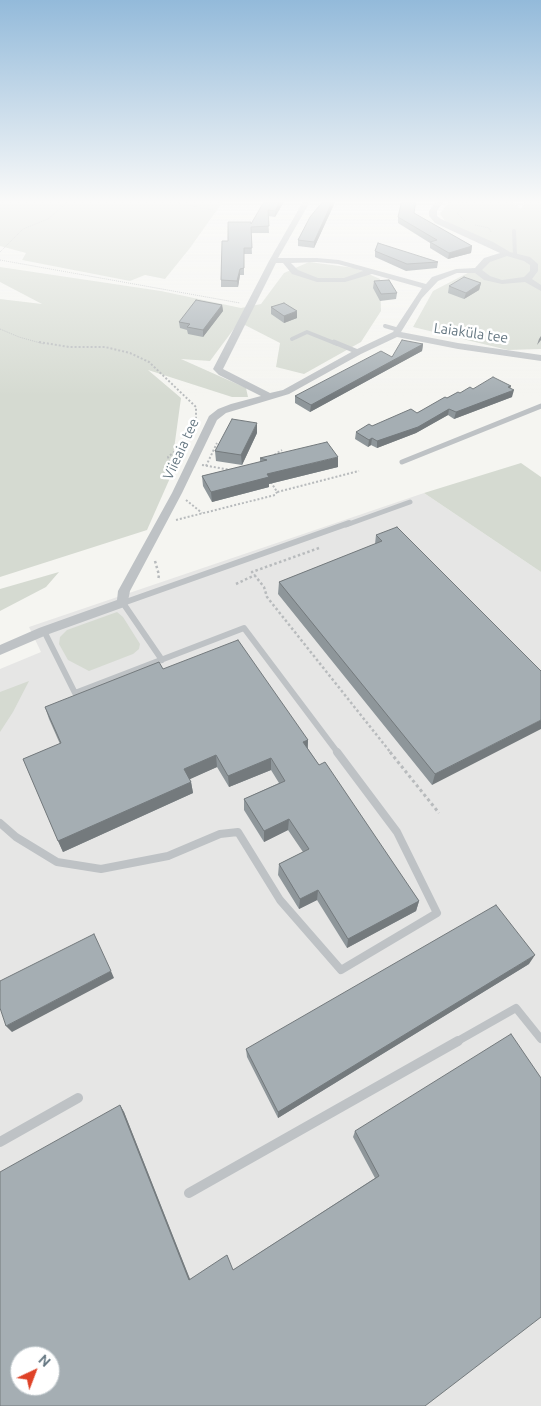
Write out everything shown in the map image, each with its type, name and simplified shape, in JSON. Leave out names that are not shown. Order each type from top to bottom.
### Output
[{"type":"street","points":[[269,398],[263,392],[222,373],[218,369],[270,266]]},
{"type":"street","points":[[289,266],[295,272],[317,280],[345,280],[373,272]]},
{"type":"street","points":[[355,266],[427,287]]},
{"type":"street","points":[[398,332],[415,302],[435,280],[448,273],[478,270],[482,266]]},
{"type":"street","points":[[478,270],[493,281],[517,281],[527,279],[534,272],[534,266]]},
{"type":"street","points":[[527,279],[541,289]]},
{"type":"street","name":"Viieaia tee","points":[[124,603],[124,591],[196,464],[213,418],[222,411],[234,406],[286,392],[398,332]]},
{"type":"street","name":"Laiaküla tee","points":[[398,332],[458,346],[541,358]]},
{"type":"street","points":[[0,650],[44,631],[124,603]]},
{"type":"lane","points":[[385,326],[398,332]]},
{"type":"lane","points":[[292,339],[306,332],[358,352]]},
{"type":"lane","points":[[402,462],[541,406]]},
{"type":"lane","points":[[162,660],[124,603],[410,502]]},
{"type":"lane","points":[[0,823],[16,837],[57,862],[101,869],[168,856],[220,834],[238,832],[280,900],[341,970],[437,913],[397,832],[244,628],[76,693],[44,631]]},
{"type":"lane","points":[[190,1193],[516,1008],[541,1039]]},
{"type":"lane","points":[[0,1142],[78,1098]]},
{"type":"path","points":[[31,266],[251,305]]},
{"type":"path","points":[[0,329],[19,337],[49,345],[105,347],[130,353],[149,362],[196,407],[196,420],[189,440],[168,458],[170,462],[236,470]]},
{"type":"path","points":[[206,466],[217,443]]},
{"type":"path","points":[[268,459],[282,450]]},
{"type":"path","points":[[173,520],[275,495],[277,492],[359,471]]},
{"type":"path","points":[[268,478],[277,492]]},
{"type":"path","points":[[184,498],[202,513]]},
{"type":"path","points":[[319,548],[252,572],[264,587],[268,597],[439,813]]},
{"type":"path","points":[[236,584],[255,575]]},
{"type":"shaded area","points":[[51,266],[176,266],[165,279],[145,275],[130,281]]},
{"type":"shaded area","points":[[301,266],[337,266],[355,268],[380,279],[381,311],[361,342],[304,374],[276,367],[280,343],[239,322],[210,361],[181,359],[246,388],[248,397],[232,397],[148,370],[181,398],[170,478],[147,530],[0,577],[0,299],[42,304],[0,282],[0,267],[161,291],[241,308],[261,304],[284,273]]},
{"type":"shaded area","points":[[482,266],[541,266],[541,349],[508,350],[413,327],[433,291]]},
{"type":"shaded area","points":[[521,463],[541,477],[541,572],[424,493]]},
{"type":"shaded area","points":[[424,493],[541,572],[541,1406],[0,1406],[0,726],[7,709],[0,692],[0,669],[41,652],[29,627]]},
{"type":"shaded area","points":[[59,572],[46,587],[0,611],[0,589]]},
{"type":"shaded area","points":[[117,612],[123,617],[140,644],[139,649],[133,654],[89,671],[68,660],[59,644],[60,637],[67,630]]},
{"type":"shaded area","points":[[29,681],[13,712],[0,732],[0,692]]},
{"type":"building","points":[[221,266],[244,266],[244,268],[240,269],[237,281],[221,280]]},
{"type":"building","points":[[464,277],[481,283],[466,293],[449,286]]},
{"type":"building","points":[[389,280],[397,293],[381,294],[374,281]]},
{"type":"building","points":[[196,300],[222,305],[203,330],[187,327],[190,324],[179,322]]},
{"type":"building","points":[[284,303],[297,311],[284,316],[271,307]]},
{"type":"building","points":[[402,340],[423,344],[311,405],[295,396],[381,351],[392,357]]},
{"type":"building","points":[[493,377],[511,386],[508,387],[514,390],[456,412],[449,409],[418,427],[377,441],[372,438],[369,440],[356,432],[369,424],[372,426],[411,409],[417,413],[445,397],[460,393],[470,387],[473,389]]},
{"type":"building","points":[[232,419],[257,423],[241,455],[215,451]]},
{"type":"building","points":[[327,442],[338,457],[267,474],[269,477],[211,492],[202,476],[267,460],[260,458]]},
{"type":"building","points":[[397,527],[541,671],[541,720],[435,774],[279,582],[382,541],[376,535]]},
{"type":"building","points":[[238,640],[308,740],[303,742],[319,765],[325,762],[419,901],[348,939],[318,890],[300,899],[279,864],[309,849],[289,819],[264,831],[244,799],[285,781],[271,758],[228,776],[216,755],[184,769],[191,782],[58,841],[23,759],[61,743],[45,707],[159,662],[163,669]]},
{"type":"building","points":[[496,905],[535,955],[278,1112],[246,1049]]},
{"type":"building","points":[[94,934],[111,971],[6,1026],[0,1008],[0,981]]},
{"type":"building","points":[[511,1034],[541,1078],[541,1317],[425,1406],[0,1406],[0,1172],[120,1105],[189,1280],[227,1255],[233,1270],[379,1176],[355,1131]]}]
